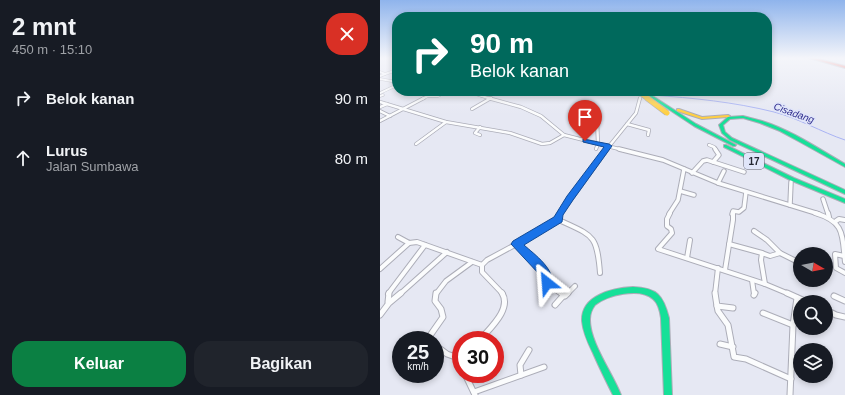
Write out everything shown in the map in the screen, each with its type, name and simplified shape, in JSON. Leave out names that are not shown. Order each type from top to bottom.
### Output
[{"type":"main road","name":"17","points":[[646,96],[722,140],[845,196]]},
{"type":"main road","name":"17","points":[[649,96],[717,142],[756,162],[845,201]]},
{"type":"main road","points":[[653,96],[671,111],[702,118],[737,115],[763,121],[783,129],[845,163]]},
{"type":"main road","points":[[845,166],[780,130],[762,122],[737,117],[727,119],[721,124],[720,128],[722,132],[731,139],[845,192]]},
{"type":"main road","points":[[617,395],[586,330],[586,314],[590,306],[601,296],[644,289],[652,292],[658,298],[663,307],[665,318],[668,395]]},
{"type":"street","points":[[380,78],[392,82]]},
{"type":"street","points":[[381,95],[392,87]]},
{"type":"street","points":[[380,121],[428,96],[439,96]]},
{"type":"street","points":[[484,96],[527,110],[544,118],[564,135],[663,160],[718,183],[829,217],[836,221],[839,227],[843,239],[845,262]]},
{"type":"street","points":[[487,331],[504,310],[506,302],[502,294],[482,272],[482,265],[487,260],[558,219],[570,198],[638,109],[641,96]]},
{"type":"street","points":[[472,109],[491,98]]},
{"type":"street","points":[[380,102],[446,122],[507,132],[543,144],[551,143],[564,135]]},
{"type":"street","points":[[380,107],[387,104]]},
{"type":"street","points":[[380,111],[390,116]]},
{"type":"street","points":[[596,149],[598,144],[597,120]]},
{"type":"street","points":[[416,144],[425,139],[430,133],[446,122]]},
{"type":"street","points":[[627,124],[649,130],[648,135]]},
{"type":"street","points":[[480,127],[475,133],[480,135]]},
{"type":"street","points":[[709,145],[714,147],[719,155],[713,162]]},
{"type":"street","points":[[692,173],[702,161],[708,160],[744,172]]},
{"type":"street","points":[[684,169],[678,200],[670,211],[666,221],[666,226],[671,230],[671,234],[658,249],[725,270],[765,284],[793,296]]},
{"type":"street","points":[[718,183],[724,171]]},
{"type":"street","points":[[790,205],[792,182]]},
{"type":"street","points":[[680,191],[694,195]]},
{"type":"street","points":[[725,270],[733,220],[733,211],[739,212],[744,208],[746,192]]},
{"type":"street","points":[[823,199],[829,217]]},
{"type":"street","points":[[558,219],[591,236],[599,260],[600,273]]},
{"type":"street","points":[[836,221],[839,219],[845,220]]},
{"type":"street","points":[[839,227],[845,229]]},
{"type":"street","points":[[754,231],[771,243],[780,253]]},
{"type":"street","points":[[398,237],[409,243]]},
{"type":"street","points":[[687,258],[690,240]]},
{"type":"street","points":[[380,269],[409,243],[417,242],[482,265]]},
{"type":"street","points":[[517,244],[543,271],[549,286],[564,296]]},
{"type":"street","points":[[729,244],[770,256],[780,253],[793,258]]},
{"type":"street","points":[[388,302],[388,295],[392,288],[425,245]]},
{"type":"street","points":[[380,315],[388,302],[407,288],[447,252]]},
{"type":"street","points":[[762,253],[760,260],[765,284]]},
{"type":"street","points":[[844,256],[835,254],[834,256],[836,268],[845,273]]},
{"type":"street","points":[[433,331],[443,317],[441,309],[435,301],[438,288],[472,262]]},
{"type":"street","points":[[718,268],[715,294],[717,306],[718,311],[728,325],[734,357],[746,360],[791,379]]},
{"type":"street","points":[[752,280],[755,292],[754,295]]},
{"type":"street","points":[[555,305],[576,286]]},
{"type":"street","points":[[834,296],[845,300]]},
{"type":"street","points":[[717,306],[733,308]]},
{"type":"street","points":[[763,313],[793,325],[790,395]]},
{"type":"street","points":[[833,314],[845,317]]},
{"type":"street","points":[[720,344],[733,347]]},
{"type":"street","points":[[521,375],[518,369],[519,365],[529,350]]},
{"type":"street","points":[[469,383],[474,393],[544,367]]},
{"type":"waterway","name":"Cisadang","points":[[662,96],[713,101],[774,112],[845,140]]},
{"type":"traffic: fast","points":[[651,96],[695,125],[734,145]]},
{"type":"traffic: fast","points":[[845,166],[781,130],[761,122],[743,117],[729,118],[721,125],[723,132],[731,139],[845,192]]},
{"type":"traffic: fast","points":[[725,146],[792,179],[845,201]]},
{"type":"traffic: fast","points":[[617,395],[598,358],[587,328],[586,316],[590,306],[599,298],[606,295],[633,290],[649,292],[655,296],[663,309],[665,318],[668,395]]},
{"type":"traffic: slow","points":[[644,96],[667,113]]},
{"type":"traffic: slow","points":[[678,110],[702,118],[728,116]]},
{"type":"route","points":[[547,283],[547,278],[543,271],[517,244],[546,228],[558,219],[570,198],[609,146],[585,141]]}]
